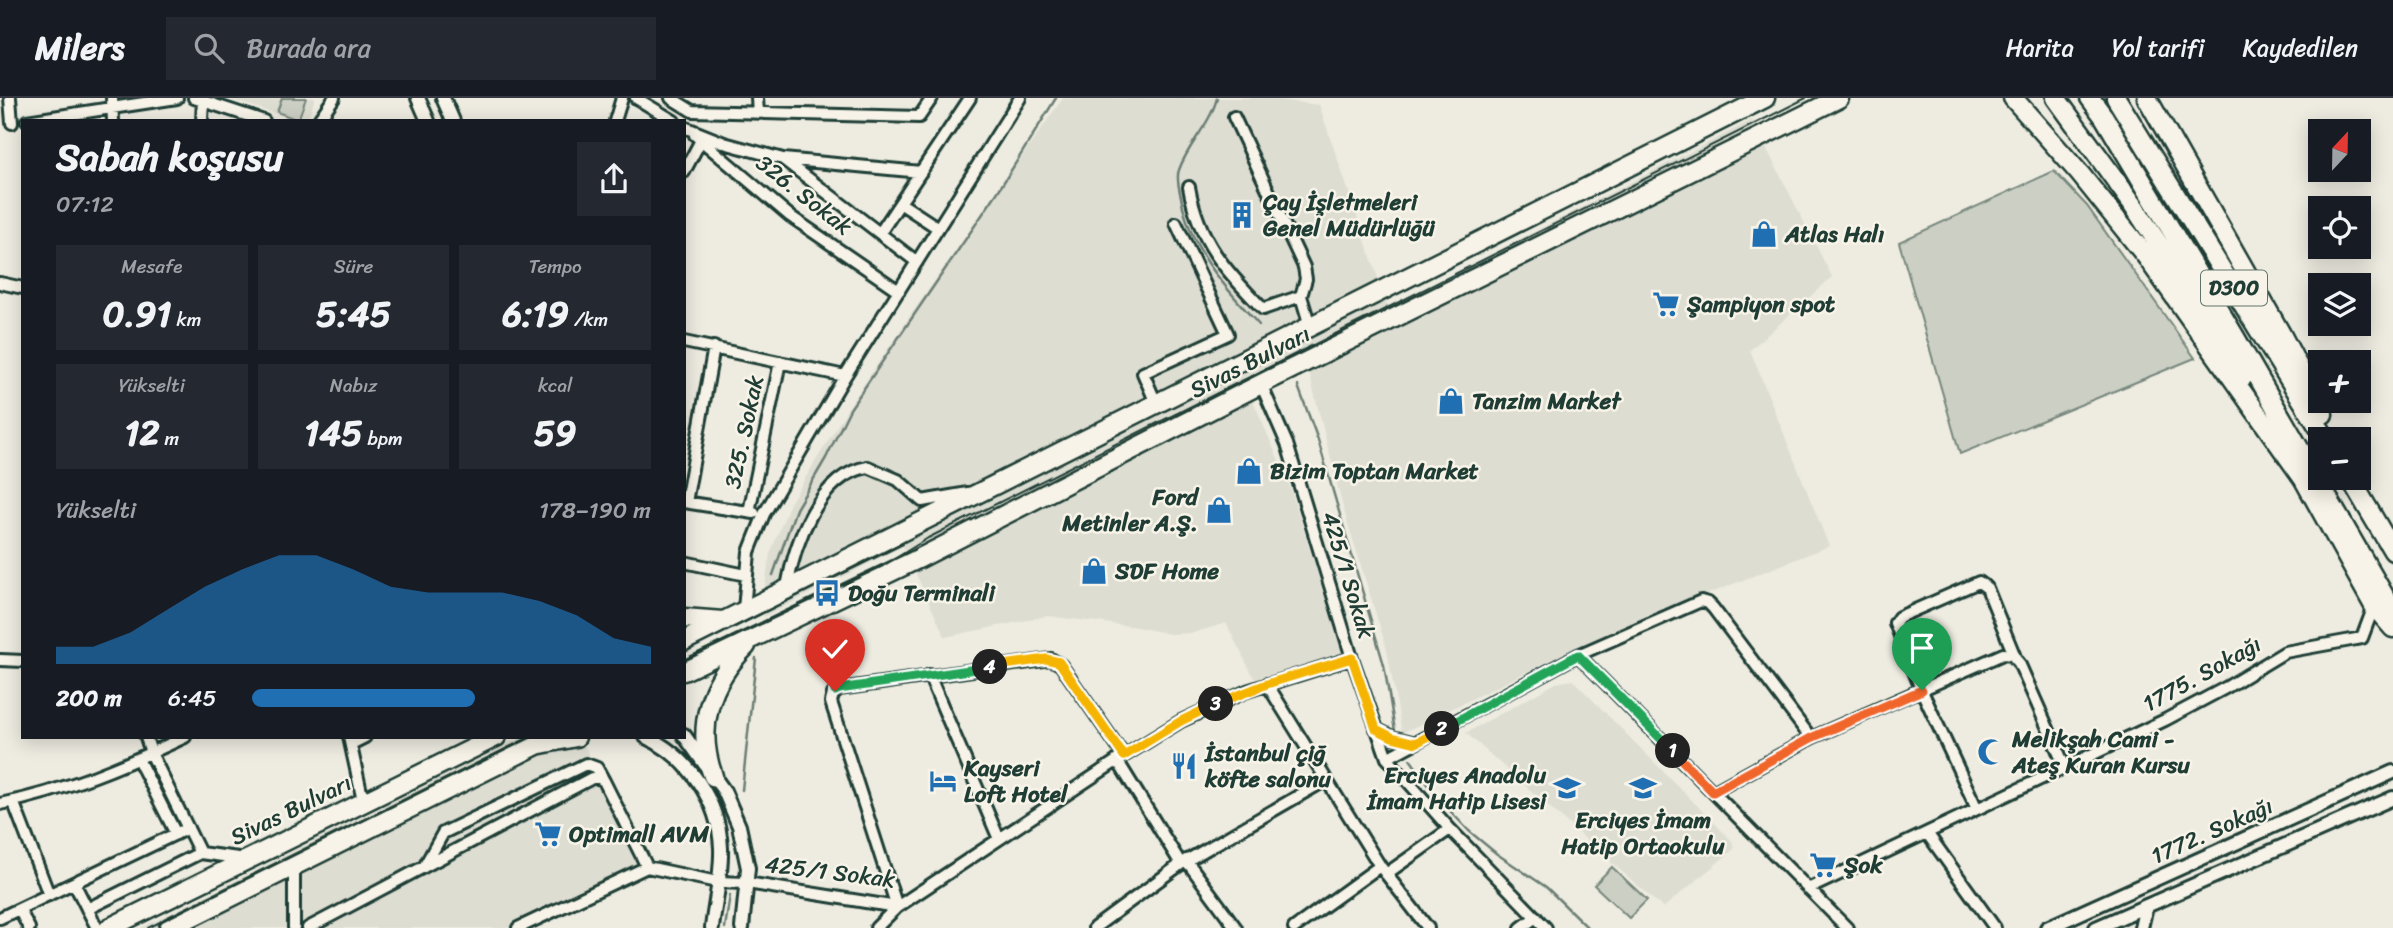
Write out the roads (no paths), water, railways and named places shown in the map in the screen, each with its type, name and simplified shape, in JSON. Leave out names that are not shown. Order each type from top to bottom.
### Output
[{"type":"highway","name":"Sivas Bulvarı","points":[[686,640],[1765,98]]},
{"type":"highway","name":"Sivas Bulvarı","points":[[686,670],[918,559],[1261,384],[1839,98]]},
{"type":"highway","points":[[2013,98],[2080,174],[2146,256],[2303,478]]},
{"type":"highway","points":[[2056,98],[2183,278],[2238,366],[2374,606],[2393,628]]},
{"type":"highway","name":"D300","points":[[2090,98],[2104,117],[2235,337],[2393,611]]},
{"type":"highway","points":[[2116,98],[2141,137]]},
{"type":"highway","name":"D300","points":[[2122,98],[2141,137],[2319,427]]},
{"type":"highway","points":[[2147,98],[2281,334],[2329,427]]},
{"type":"highway","points":[[2358,490],[2393,551]]},
{"type":"highway","points":[[686,618],[723,621]]},
{"type":"highway","points":[[713,776],[705,745],[708,706],[725,671],[754,638]]},
{"type":"highway","name":"Sivas Bulvarı","points":[[109,928],[492,739]]},
{"type":"highway","points":[[169,928],[545,741]]},
{"type":"street","points":[[10,98],[26,119]]},
{"type":"street","points":[[37,119],[112,103],[177,98]]},
{"type":"street","points":[[319,118],[325,98]]},
{"type":"street","points":[[319,118],[334,98]]},
{"type":"street","points":[[418,98],[427,119]]},
{"type":"street","points":[[443,98],[452,119]]},
{"type":"street","points":[[616,119],[622,98]]},
{"type":"street","points":[[636,98],[671,119]]},
{"type":"street","points":[[671,98],[692,111],[919,117],[932,98]]},
{"type":"street","points":[[758,98],[758,113]]},
{"type":"street","points":[[880,233],[970,98]]},
{"type":"street","points":[[744,610],[752,541],[764,514],[845,376],[1020,98]]},
{"type":"street","points":[[202,119],[200,99],[258,119]]},
{"type":"street","points":[[1234,117],[1304,267],[1306,279],[1301,296],[1310,326]]},
{"type":"street","points":[[0,125],[21,122]]},
{"type":"street","points":[[686,127],[724,143],[783,159],[921,172]]},
{"type":"street","name":"326. Sokak","points":[[686,127],[790,216],[899,290]]},
{"type":"street","points":[[686,168],[701,140]]},
{"type":"street","points":[[783,159],[917,262]]},
{"type":"street","points":[[1189,187],[1200,226],[1214,254],[1263,309],[1301,296]]},
{"type":"street","points":[[900,203],[938,228]]},
{"type":"street","points":[[1156,403],[1143,373],[1228,334],[1177,223]]},
{"type":"street","points":[[0,283],[21,288]]},
{"type":"street","points":[[686,342],[845,376]]},
{"type":"street","points":[[686,497],[714,347]]},
{"type":"street","name":"325. Sokak","points":[[749,512],[780,362]]},
{"type":"street","name":"425/1 Sokak","points":[[647,867],[718,882],[747,883],[897,907],[1120,758],[1206,708],[1267,684],[1352,658],[1287,444],[1261,384]]},
{"type":"street","points":[[787,589],[793,558],[807,524],[824,496],[848,473],[868,467],[898,480],[922,500],[982,490]]},
{"type":"street","points":[[686,502],[764,514]]},
{"type":"street","points":[[686,562],[746,575]]},
{"type":"street","points":[[1976,809],[1895,630],[1899,617],[1973,583],[1982,583],[1987,588],[2065,767]]},
{"type":"street","points":[[1387,758],[1578,655],[1697,602],[1705,602],[1713,608],[1811,738]]},
{"type":"street","name":"1775. Sokağı","points":[[1808,888],[2197,704],[2285,652],[2362,638],[2374,606]]},
{"type":"street","points":[[1713,792],[1811,738],[2003,654],[2015,657]]},
{"type":"street","points":[[1578,655],[1847,928]]},
{"type":"street","points":[[1352,658],[1387,758],[1450,829],[1546,928]]},
{"type":"street","points":[[876,928],[897,907],[831,698],[839,689],[1046,659],[1055,660],[1061,665],[1184,862],[1236,928]]},
{"type":"street","points":[[0,660],[21,661]]},
{"type":"street","points":[[929,675],[999,839]]},
{"type":"street","points":[[1267,684],[1383,870],[1428,928]]},
{"type":"street","points":[[1376,729],[1392,737],[1416,743]]},
{"type":"street","points":[[147,739],[200,853]]},
{"type":"street","points":[[0,804],[62,788],[181,739]]},
{"type":"street","points":[[650,739],[683,762],[702,787],[716,821],[720,840],[712,928]]},
{"type":"street","points":[[686,739],[729,801],[739,826],[748,867],[742,928]]},
{"type":"street","points":[[350,740],[363,801]]},
{"type":"street","points":[[138,758],[176,834]]},
{"type":"street","points":[[424,867],[443,833],[586,764],[597,768],[647,867],[518,928]]},
{"type":"street","name":"1772. Sokağı","points":[[2047,928],[2393,772]]},
{"type":"street","points":[[308,928],[592,778],[604,781]]},
{"type":"street","points":[[1094,928],[1184,862],[1326,780]]},
{"type":"street","name":"1772. Sokağı","points":[[2100,926],[2393,798]]},
{"type":"street","points":[[13,801],[49,895]]},
{"type":"street","points":[[0,918],[188,828]]},
{"type":"street","points":[[1294,928],[1450,829]]},
{"type":"street","points":[[1927,833],[1995,928]]},
{"type":"street","points":[[87,909],[200,853],[247,859]]},
{"type":"street","points":[[294,865],[294,928]]},
{"type":"street","points":[[74,883],[97,928]]},
{"type":"street","points":[[2141,928],[2146,906]]},
{"type":"street","points":[[19,909],[29,928]]},
{"type":"street","points":[[1521,928],[1536,917]]},
{"type":"street","points":[[2100,926],[2127,928]]},
{"type":"waterway","points":[[773,575],[796,509],[826,458],[850,409],[997,193],[1056,98]]},
{"type":"waterway","points":[[1217,98],[1214,108],[1183,161],[1178,173],[1179,187],[1186,216],[1200,251],[1221,281],[1259,325]]},
{"type":"waterway","points":[[1298,386],[1318,440],[1384,665],[1395,731]]},
{"type":"waterway","points":[[742,790],[756,658]]},
{"type":"waterway","points":[[1410,759],[1437,797],[1469,831],[1497,854],[1546,887],[1588,928]]},
{"type":"waterway","points":[[725,928],[730,895]]},
{"type":"tram line","points":[[686,660],[883,566],[928,538],[1806,98]]},
{"type":"tram line","points":[[730,629],[903,544]]},
{"type":"tram line","points":[[148,928],[528,739]]},
{"type":"place","name":"Çay İşletmeleri Genel Müdürlüğü","points":[[1242,215]]},
{"type":"place","name":"Atlas Halı","points":[[1764,234]]},
{"type":"place","name":"Şampiyon spot","points":[[1666,304]]},
{"type":"place","name":"Tanzim Market","points":[[1451,401]]},
{"type":"place","name":"Bizim Toptan Market","points":[[1249,471]]},
{"type":"place","name":"Ford Metinler A.Ş.","points":[[1219,510]]},
{"type":"place","name":"SDF Home","points":[[1094,571]]},
{"type":"place","name":"Doğu Terminali","points":[[827,593]]},
{"type":"place","name":"Melikşah Cami - Ateş Kuran Kursu","points":[[1991,752]]},
{"type":"place","name":"İstanbul çiğ köfte salonu","points":[[1184,766]]},
{"type":"place","name":"Kayseri Loft Hotel","points":[[943,781]]},
{"type":"place","name":"Erciyes Anadolu İmam Hatip Lisesi","points":[[1567,788]]},
{"type":"place","name":"Erciyes İmam Hatip Ortaokulu","points":[[1643,788]]},
{"type":"place","name":"Optimall AVM","points":[[548,834]]},
{"type":"place","name":"Şok","points":[[1823,865]]}]
